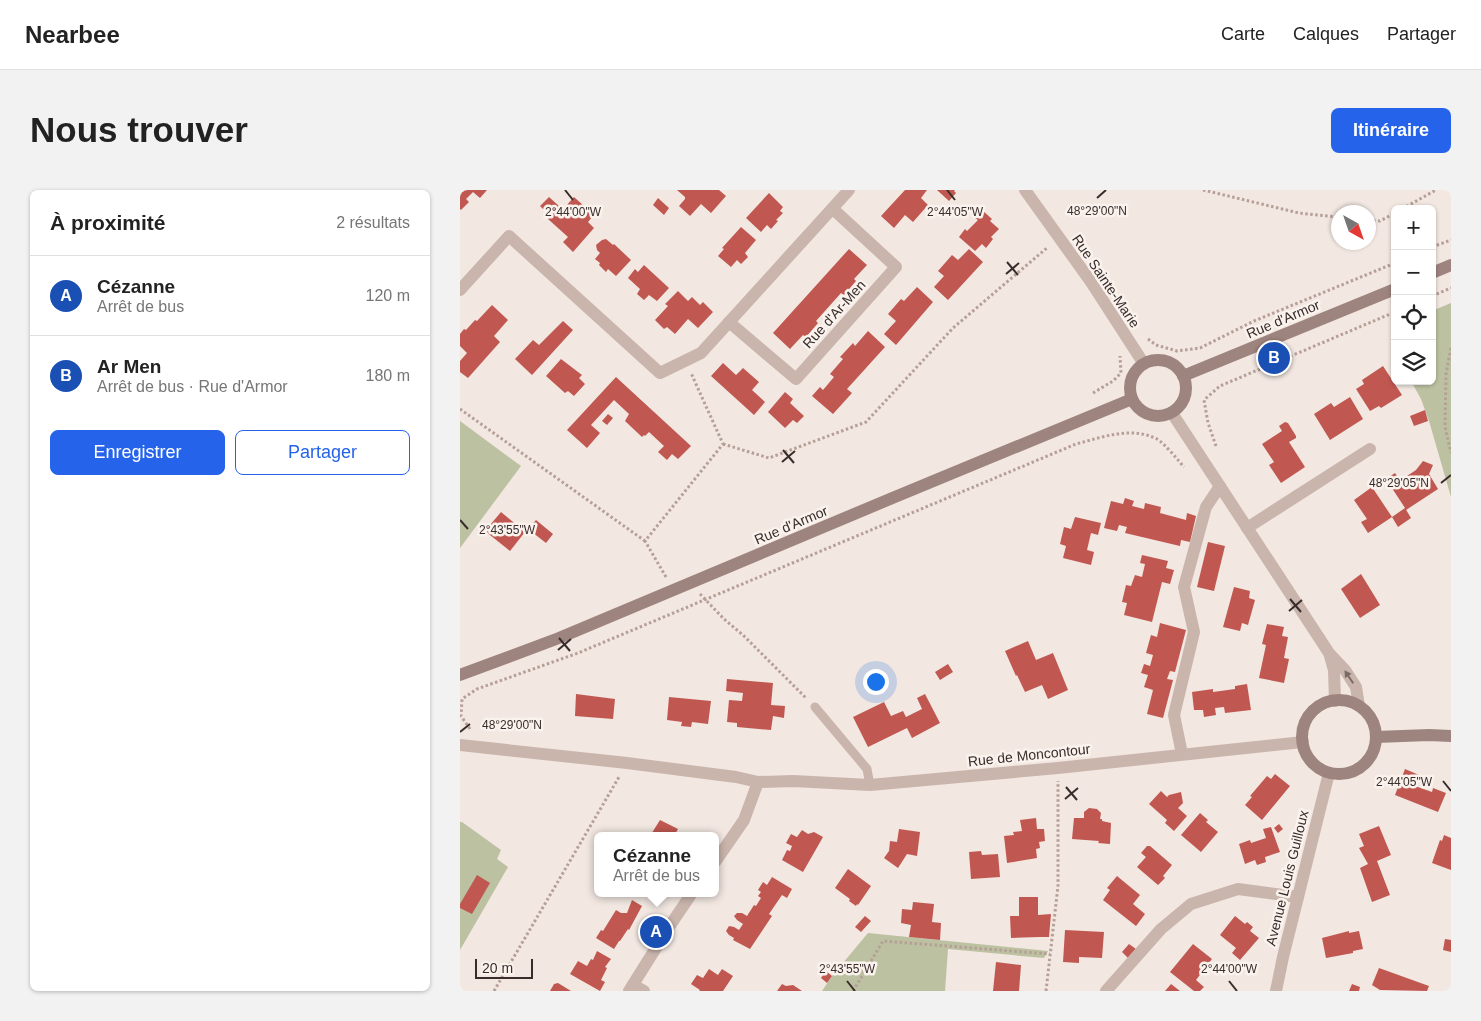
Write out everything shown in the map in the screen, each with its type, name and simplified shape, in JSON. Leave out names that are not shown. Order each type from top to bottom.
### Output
[{"type":"main road","points":[[1436,271],[1451,265]]},
{"type":"main road","name":"Rue d'Armor","points":[[1183,376],[1391,291]]},
{"type":"main road","points":[[1162,360],[1171,363],[1183,376],[1186,384],[1186,393],[1179,407],[1172,413],[1163,416],[1145,414],[1137,408],[1132,400],[1130,384],[1132,376],[1144,364],[1162,360]]},
{"type":"main road","name":"Rue d'Armor","points":[[460,675],[559,638],[1132,400]]},
{"type":"main road","points":[[1347,701],[1359,706],[1368,714],[1374,725],[1375,748],[1370,758],[1352,772],[1329,773],[1312,761],[1306,752],[1303,742],[1303,731],[1307,720],[1314,710],[1323,704],[1347,701]]},
{"type":"main road","points":[[1376,737],[1451,736]]},
{"type":"street","points":[[460,290],[509,236],[660,372],[701,353],[849,190]]},
{"type":"street","name":"Rue Sainte-Marie","points":[[1025,190],[1091,282],[1144,364]]},
{"type":"street","name":"Rue d'Ar-Men","points":[[729,322],[796,380],[896,267],[833,209]]},
{"type":"street","points":[[1172,413],[1329,653],[1345,670],[1356,686],[1359,706]]},
{"type":"street","points":[[1247,528],[1370,449]]},
{"type":"street","points":[[1182,754],[1174,715],[1194,632],[1184,588],[1206,507],[1220,486]]},
{"type":"street","points":[[1329,653],[1334,670],[1335,701]]},
{"type":"street","name":"Rue de Moncontour","points":[[460,745],[627,763],[736,777],[758,782],[793,781],[870,785],[1058,768],[1303,742]]},
{"type":"street","name":"Avenue Louis Guilloux","points":[[1276,991],[1329,773]]},
{"type":"street","points":[[719,856],[744,820],[758,782]]},
{"type":"street","points":[[1106,991],[1161,929],[1191,904],[1238,890],[1298,897]]},
{"type":"street","points":[[635,989],[669,927],[689,897]]},
{"type":"lane","points":[[815,708],[866,769],[870,785]]},
{"type":"path","points":[[1203,190],[1299,213],[1331,216]]},
{"type":"path","points":[[1409,205],[1436,190]]},
{"type":"path","points":[[1376,221],[1380,221],[1391,215]]},
{"type":"path","points":[[686,360],[723,444],[769,458],[866,422],[953,328],[1059,238]]},
{"type":"path","points":[[1436,246],[1451,240]]},
{"type":"path","points":[[1205,345],[1254,322],[1391,265]]},
{"type":"path","points":[[1434,295],[1451,288]]},
{"type":"path","points":[[1216,446],[1208,423],[1204,400],[1220,386],[1391,314]]},
{"type":"path","points":[[1451,348],[1446,374],[1445,427],[1451,452]]},
{"type":"path","points":[[460,408],[645,541],[674,590]]},
{"type":"path","points":[[475,732],[469,729],[461,716],[462,699],[477,689],[578,654],[1076,444],[1104,436],[1133,432],[1158,440],[1184,467]]},
{"type":"path","points":[[645,541],[723,444]]},
{"type":"path","points":[[690,583],[724,620],[744,636],[815,708]]},
{"type":"path","points":[[494,991],[627,763]]},
{"type":"path","points":[[1046,991],[1058,886],[1058,768]]},
{"type":"path","points":[[853,991],[883,941],[1050,954]]},
{"type":"green space","points":[[1451,303],[1451,497],[1429,421],[1421,399],[1413,385],[1436,385],[1436,309]]},
{"type":"green space","points":[[460,421],[521,466],[460,548]]},
{"type":"green space","points":[[460,822],[501,850],[497,859],[508,867],[460,950]]},
{"type":"green space","points":[[868,933],[1048,951],[1044,958],[948,949],[945,991],[822,991]]},
{"type":"building","points":[[460,190],[487,190],[480,198],[473,192],[466,199],[469,202],[461,210]]},
{"type":"building","points":[[677,190],[719,190],[726,196],[711,213],[701,204],[690,216],[679,206],[685,197]]},
{"type":"building","points":[[905,190],[927,190],[921,198],[928,205],[913,222],[905,215],[894,228],[881,216]]},
{"type":"building","points":[[937,190],[955,190],[956,193],[949,201]]},
{"type":"building","points":[[769,193],[783,207],[780,211],[783,213],[771,229],[767,225],[761,232],[746,218]]},
{"type":"building","points":[[549,197],[559,206],[565,207],[574,197],[594,215],[588,222],[594,228],[573,252],[563,242],[568,237],[548,219],[550,216],[540,206]]},
{"type":"building","points":[[658,198],[669,208],[664,215],[653,205]]},
{"type":"building","points":[[982,210],[999,229],[991,237],[993,239],[986,248],[982,244],[975,251],[959,237],[965,229],[967,231],[978,220],[975,218]]},
{"type":"building","points":[[741,227],[756,240],[745,253],[748,257],[741,264],[737,260],[731,267],[718,256],[724,249],[722,248]]},
{"type":"building","points":[[606,239],[631,260],[616,276],[608,269],[606,272],[595,259],[600,253],[596,245]]},
{"type":"building","points":[[849,249],[867,265],[854,279],[856,281],[844,295],[841,293],[816,321],[818,323],[806,337],[803,335],[790,349],[773,333]]},
{"type":"building","points":[[969,249],[983,262],[948,300],[934,287],[944,276],[938,271],[952,255],[958,260]]},
{"type":"building","points":[[644,265],[669,288],[657,301],[649,295],[644,300],[637,294],[640,289],[628,278],[635,269],[638,272]]},
{"type":"building","points":[[917,287],[933,302],[896,345],[884,334],[896,321],[888,314],[901,299],[904,301]]},
{"type":"building","points":[[678,291],[688,301],[692,297],[700,305],[703,302],[713,312],[698,328],[688,319],[675,334],[667,327],[664,329],[655,320],[668,306],[665,304]]},
{"type":"building","points":[[492,305],[508,320],[494,336],[500,342],[468,378],[460,372],[460,361],[467,353],[460,346],[460,334],[475,320],[477,321]]},
{"type":"building","points":[[563,321],[573,330],[532,375],[515,359],[533,340],[539,345]]},
{"type":"building","points":[[868,331],[885,347],[847,389],[852,393],[833,414],[812,396],[820,387],[823,390],[834,377],[830,374],[843,359],[840,357],[853,343],[855,346]]},
{"type":"building","points":[[561,359],[582,375],[579,378],[585,384],[574,396],[568,391],[565,393],[546,376]]},
{"type":"building","points":[[723,363],[736,375],[743,368],[759,382],[752,390],[765,402],[754,415],[711,376]]},
{"type":"building","points":[[1383,366],[1391,378],[1391,385],[1395,385],[1402,395],[1381,408],[1379,406],[1370,411],[1356,389],[1364,384],[1362,380]]},
{"type":"building","points":[[616,377],[691,446],[678,459],[672,454],[667,460],[658,452],[664,446],[649,432],[642,437],[625,421],[629,414],[614,400],[591,425],[600,433],[587,448],[567,430]]},
{"type":"building","points":[[785,392],[793,399],[790,403],[804,416],[797,423],[793,420],[785,428],[768,412]]},
{"type":"building","points":[[1350,397],[1363,419],[1330,440],[1314,414],[1331,403],[1334,407]]},
{"type":"building","points":[[1425,410],[1428,421],[1414,426],[1410,416]]},
{"type":"building","points":[[608,414],[613,418],[607,425],[602,421]]},
{"type":"building","points":[[1285,422],[1288,423],[1296,436],[1296,438],[1289,442],[1305,467],[1281,483],[1269,465],[1274,462],[1262,444],[1282,431],[1279,426]]},
{"type":"building","points":[[1423,461],[1433,465],[1429,474],[1438,489],[1406,510],[1411,518],[1398,527],[1392,517],[1405,508],[1386,479],[1395,473],[1402,483],[1405,481],[1404,478],[1416,470]]},
{"type":"building","points":[[1372,487],[1392,517],[1368,533],[1361,522],[1367,519],[1354,500]]},
{"type":"building","points":[[1125,498],[1134,501],[1132,506],[1144,509],[1145,503],[1161,507],[1160,513],[1186,520],[1187,513],[1196,516],[1190,542],[1181,540],[1180,546],[1125,533],[1127,527],[1119,525],[1117,531],[1104,528],[1111,501],[1123,504]]},
{"type":"building","points":[[501,512],[525,532],[510,551],[485,531]]},
{"type":"building","points":[[1075,517],[1101,523],[1098,535],[1091,533],[1087,550],[1094,552],[1091,565],[1063,558],[1066,546],[1060,544],[1064,527],[1071,529]]},
{"type":"building","points":[[536,520],[553,534],[546,543],[528,529]]},
{"type":"building","points":[[1208,542],[1225,546],[1214,591],[1197,587]]},
{"type":"building","points":[[1142,555],[1168,561],[1166,568],[1174,570],[1170,584],[1162,582],[1152,622],[1124,615],[1127,603],[1122,602],[1126,585],[1131,586],[1135,575],[1142,577],[1145,564],[1140,563]]},
{"type":"building","points":[[1361,574],[1380,605],[1360,618],[1341,589]]},
{"type":"building","points":[[1234,587],[1250,591],[1249,598],[1255,600],[1248,625],[1242,623],[1240,631],[1223,627]]},
{"type":"building","points":[[1160,623],[1186,630],[1175,672],[1170,671],[1167,679],[1173,680],[1163,718],[1147,714],[1153,690],[1144,687],[1148,675],[1141,673],[1144,664],[1150,666],[1153,655],[1146,653],[1151,635],[1157,637]]},
{"type":"building","points":[[1267,624],[1284,627],[1282,636],[1288,637],[1284,658],[1289,659],[1284,683],[1259,678],[1266,645],[1262,644]]},
{"type":"building","points":[[1028,641],[1036,660],[1053,653],[1068,690],[1048,699],[1042,685],[1025,692],[1005,651]]},
{"type":"building","points":[[948,664],[953,672],[940,680],[935,672]]},
{"type":"building","points":[[727,679],[773,683],[771,705],[785,706],[784,718],[773,716],[771,730],[737,727],[737,723],[727,722],[729,700],[742,701],[743,693],[726,691]]},
{"type":"building","points":[[1247,684],[1251,710],[1225,713],[1224,707],[1215,708],[1216,715],[1204,717],[1203,710],[1194,710],[1192,692],[1213,689],[1213,692],[1235,689],[1235,686]]},
{"type":"building","points":[[576,694],[615,699],[613,719],[575,716]]},
{"type":"building","points":[[925,694],[940,723],[912,738],[907,728],[868,747],[853,717],[884,702],[891,716],[903,711],[906,717],[922,709],[917,698]]},
{"type":"building","points":[[669,697],[711,701],[708,724],[692,722],[691,727],[681,726],[682,722],[667,720]]},
{"type":"building","points":[[1405,769],[1419,775],[1415,786],[1432,792],[1433,788],[1446,793],[1438,812],[1395,795]]},
{"type":"building","points":[[1275,774],[1290,786],[1262,820],[1245,805],[1267,776],[1271,779]]},
{"type":"building","points":[[1161,791],[1167,797],[1181,792],[1183,803],[1178,808],[1187,816],[1174,831],[1165,823],[1167,820],[1149,804]]},
{"type":"building","points":[[1089,808],[1097,809],[1101,813],[1100,819],[1102,821],[1111,823],[1110,844],[1098,843],[1099,841],[1072,839],[1074,818],[1084,818],[1084,812]]},
{"type":"building","points":[[1200,813],[1208,820],[1206,822],[1218,832],[1201,852],[1181,835]]},
{"type":"building","points":[[1036,818],[1037,829],[1044,829],[1045,841],[1039,842],[1040,848],[1036,849],[1037,858],[1007,863],[1004,836],[1014,835],[1013,832],[1022,831],[1020,820]]},
{"type":"building","points":[[660,820],[678,829],[676,832],[652,832]]},
{"type":"building","points":[[1279,824],[1283,829],[1278,833],[1274,828]]},
{"type":"building","points":[[1379,826],[1391,855],[1377,861],[1390,895],[1372,902],[1360,868],[1368,864],[1359,848],[1364,846],[1359,834]]},
{"type":"building","points":[[1271,827],[1280,852],[1265,857],[1266,862],[1257,865],[1255,860],[1245,864],[1239,844],[1250,840],[1251,843],[1266,838],[1263,829]]},
{"type":"building","points":[[899,829],[920,832],[917,856],[907,854],[898,868],[884,858],[889,851],[890,841],[897,842]]},
{"type":"building","points":[[802,830],[808,834],[814,832],[823,837],[803,872],[782,860],[787,850],[790,851],[792,846],[786,843],[791,834],[797,837]]},
{"type":"building","points":[[1444,835],[1451,838],[1451,870],[1432,863],[1440,840],[1442,841]]},
{"type":"building","points":[[1147,846],[1150,846],[1172,865],[1163,876],[1165,878],[1158,885],[1137,867],[1146,857],[1141,853]]},
{"type":"building","points":[[981,851],[982,855],[998,854],[1000,877],[971,879],[969,852]]},
{"type":"building","points":[[848,869],[871,886],[856,906],[835,888]]},
{"type":"building","points":[[477,875],[490,883],[472,914],[460,908],[460,904]]},
{"type":"building","points":[[1117,876],[1140,895],[1133,904],[1145,914],[1136,926],[1103,900],[1110,890],[1107,888]]},
{"type":"building","points":[[772,877],[792,889],[787,898],[782,895],[769,914],[772,916],[750,949],[733,940],[734,938],[726,931],[729,926],[739,930],[743,924],[734,916],[737,913],[742,913],[747,916],[761,898],[758,896],[761,892],[758,890],[763,882],[767,885]]},
{"type":"building","points":[[1019,897],[1038,897],[1038,915],[1051,914],[1049,937],[1011,938],[1010,916],[1019,916]]},
{"type":"building","points":[[632,900],[642,906],[629,930],[614,949],[596,938],[601,930],[603,931],[616,910],[621,913],[627,913]]},
{"type":"building","points":[[913,902],[934,904],[932,922],[941,923],[940,940],[909,937],[911,925],[901,923],[902,909],[912,910]]},
{"type":"building","points":[[865,916],[871,921],[861,932],[855,927]]},
{"type":"building","points":[[1235,916],[1245,924],[1247,922],[1253,927],[1250,931],[1259,938],[1240,960],[1232,953],[1236,948],[1220,935]]},
{"type":"building","points":[[1065,930],[1104,932],[1102,958],[1079,957],[1079,963],[1063,962]]},
{"type":"building","points":[[1349,931],[1349,933],[1359,931],[1363,949],[1353,951],[1353,953],[1326,958],[1322,938]]},
{"type":"building","points":[[1445,939],[1451,940],[1451,952],[1443,950]]},
{"type":"building","points":[[1129,944],[1136,949],[1128,958],[1122,952]]},
{"type":"building","points":[[1193,944],[1212,959],[1196,980],[1204,987],[1200,991],[1194,991],[1170,972]]},
{"type":"building","points":[[597,951],[611,959],[605,967],[607,968],[601,980],[605,982],[600,991],[570,974],[578,961],[587,966],[591,959],[593,960]]},
{"type":"building","points":[[996,962],[1021,965],[1019,991],[993,991]]},
{"type":"building","points":[[1379,968],[1429,986],[1427,991],[1380,990],[1372,985]]},
{"type":"building","points":[[709,969],[718,975],[722,969],[733,976],[723,991],[699,991],[691,984],[697,975],[703,978]]},
{"type":"building","points":[[826,971],[832,976],[827,983],[821,978]]},
{"type":"building","points":[[558,983],[571,991],[550,991],[554,984]]},
{"type":"building","points":[[782,984],[786,986],[793,985],[802,991],[777,991]]},
{"type":"building","points":[[1171,984],[1180,991],[1165,991]]},
{"type":"building","points":[[1352,984],[1360,987],[1359,991],[1349,991]]},
{"type":"place","name":"Ar Men","points":[[1274,358]]},
{"type":"place","name":"Cézanne","points":[[656,932]]}]
